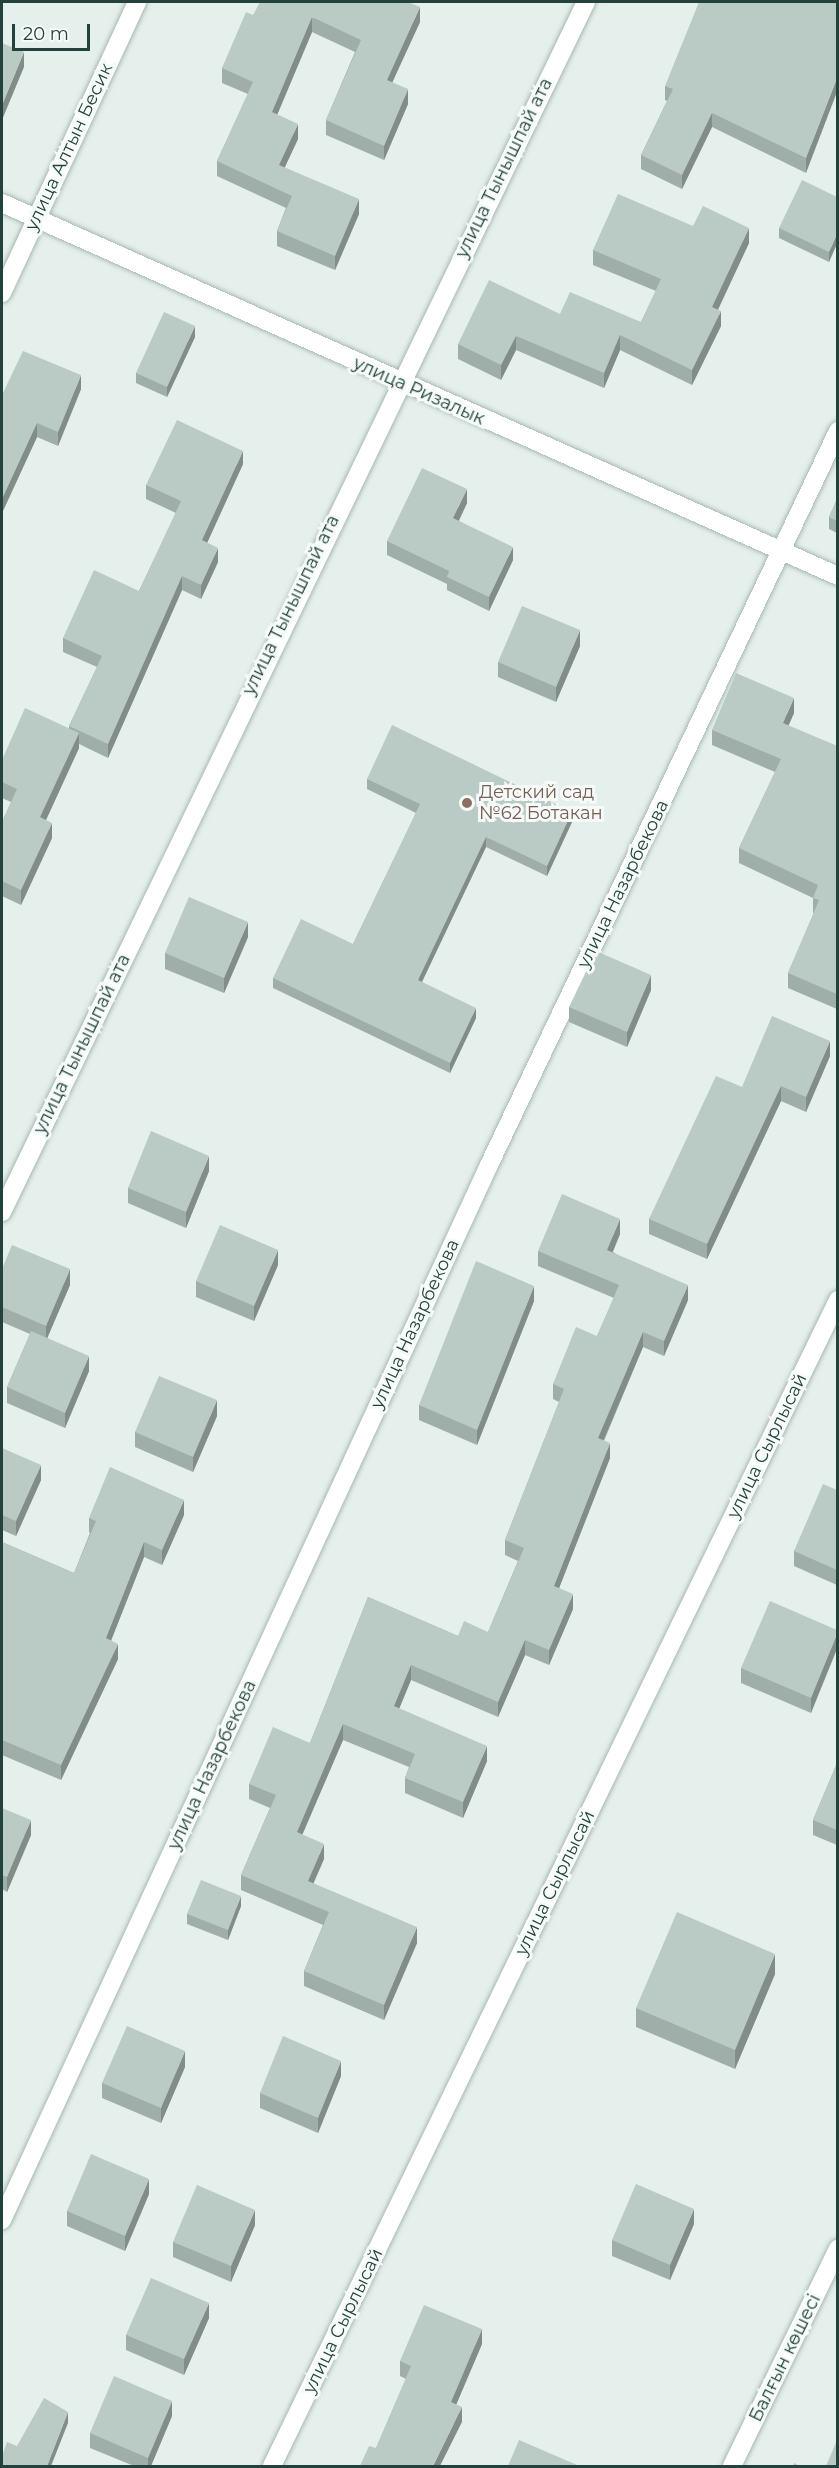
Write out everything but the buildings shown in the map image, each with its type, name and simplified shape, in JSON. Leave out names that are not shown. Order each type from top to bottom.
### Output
[{"type":"street","name":"улица Алтын Бесик","points":[[2,292],[137,2]]},
{"type":"street","name":"улица Тынышпай ата","points":[[2,1212],[398,382],[586,2]]},
{"type":"street","name":"улица Ризалык","points":[[2,203],[34,221],[398,382],[784,548],[837,576]]},
{"type":"street","name":"улица Назарбекова","points":[[2,2220],[483,1175],[784,548],[837,431]]},
{"type":"street","name":"улица Сырлысай","points":[[272,2466],[837,1300]]},
{"type":"street","name":"Балғын көшесі","points":[[732,2466],[837,2249]]},
{"type":"place","name":"Детский сад №62 Ботакан","points":[[467,803]]}]
